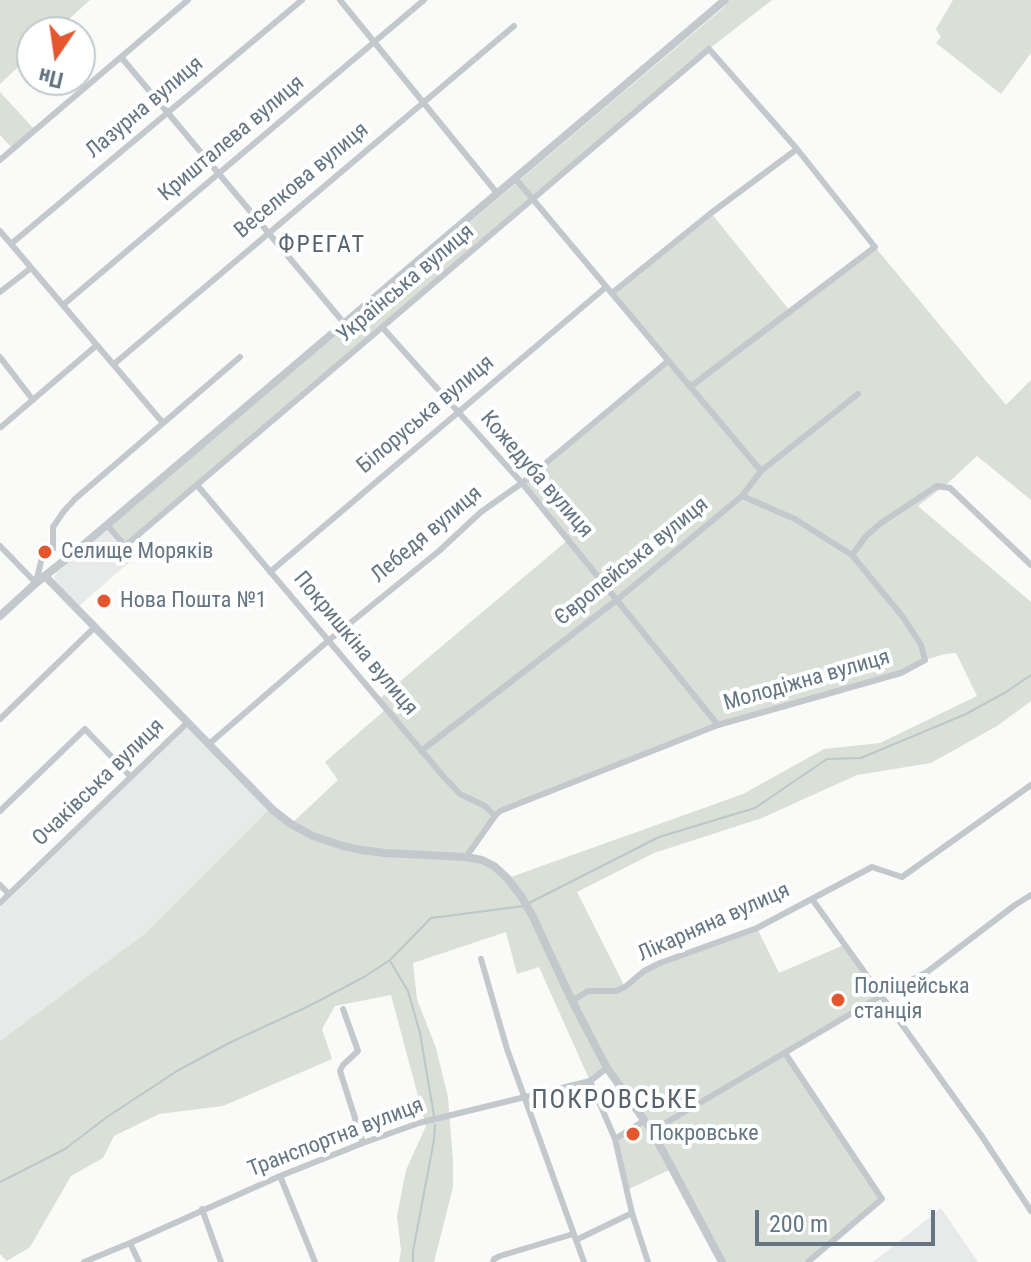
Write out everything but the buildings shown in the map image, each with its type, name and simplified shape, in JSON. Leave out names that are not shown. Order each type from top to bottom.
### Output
[{"type":"street","points":[[0,160],[188,0]]},
{"type":"street","name":"Лазурна вулиця","points":[[11,244],[302,0]]},
{"type":"street","points":[[340,0],[497,193]]},
{"type":"street","name":"Кришталева вулиця","points":[[63,305],[424,0]]},
{"type":"street","points":[[0,616],[725,0]]},
{"type":"street","name":"Веселкова вулиця","points":[[114,364],[514,26]]},
{"type":"street","name":"Українська вулиця","points":[[107,525],[125,546],[709,49],[797,149]]},
{"type":"street","points":[[121,57],[344,323]]},
{"type":"street","points":[[612,293],[797,149],[875,247],[690,387]]},
{"type":"street","points":[[515,178],[761,471]]},
{"type":"street","points":[[0,231],[163,423]]},
{"type":"street","points":[[0,292],[31,268]]},
{"type":"street","name":"Білоруська вулиця","points":[[270,572],[606,287]]},
{"type":"street","name":"Кожедуба вулиця","points":[[382,327],[522,483],[718,725]]},
{"type":"street","points":[[1,427],[97,345]]},
{"type":"street","points":[[0,357],[33,400]]},
{"type":"street","points":[[63,562],[53,549],[53,527],[64,511],[240,357]]},
{"type":"street","name":"Лебедя вулиця","points":[[210,742],[439,551],[481,512],[522,483],[668,361]]},
{"type":"street","name":"Європейська вулиця","points":[[421,751],[618,599],[742,496],[761,471],[858,394]]},
{"type":"street","name":"Покришкіна вулиця","points":[[197,485],[421,751],[460,794],[485,806],[495,816]]},
{"type":"street","points":[[742,496],[795,519],[852,555],[881,523],[937,486],[950,488],[1031,565]]},
{"type":"street","points":[[0,546],[36,583]]},
{"type":"street","points":[[36,583],[42,557],[53,549]]},
{"type":"street","name":"Молодіжна вулиця","points":[[466,857],[500,811],[718,725],[901,673],[925,660],[921,645],[903,617],[852,555]]},
{"type":"street","points":[[45,576],[273,810],[291,824],[313,836],[361,850],[482,860],[507,878],[533,917],[607,1068],[652,1131],[722,1262]]},
{"type":"street","points":[[0,719],[95,627]]},
{"type":"street","name":"Очаківська вулиця","points":[[0,903],[188,722]]},
{"type":"street","points":[[0,811],[85,729],[131,777]]},
{"type":"street","name":"Лікарняна вулиця","points":[[572,1001],[588,991],[616,991],[625,987],[644,971],[660,963],[757,928],[872,867],[902,877],[1031,785]]},
{"type":"street","points":[[0,885],[9,894]]},
{"type":"street","points":[[652,1131],[927,972],[1031,895]]},
{"type":"street","points":[[812,899],[981,1135],[1031,1211]]},
{"type":"street","points":[[481,959],[507,1049],[584,1262]]},
{"type":"street","points":[[343,1009],[358,1051],[340,1071],[363,1143]]},
{"type":"street","points":[[785,1053],[882,1199],[808,1262]]},
{"type":"street","name":"Транспортна вулиця","points":[[84,1262],[202,1209],[363,1143],[419,1123],[590,1081],[607,1068]]},
{"type":"street","points":[[590,1081],[615,1139],[632,1213],[648,1262]]},
{"type":"street","points":[[615,1139],[645,1120]]},
{"type":"street","points":[[280,1176],[315,1262]]},
{"type":"street","points":[[202,1209],[221,1262]]},
{"type":"street","points":[[494,1261],[500,1256],[574,1237],[632,1213]]},
{"type":"street","points":[[130,1243],[139,1262]]},
{"type":"street","points":[[97,1262],[102,1254]]},
{"type":"shaded area","points":[[0,0],[90,0],[72,16],[16,16],[16,69],[0,84]]},
{"type":"shaded area","points":[[730,0],[772,0],[709,49],[125,546],[110,527]]},
{"type":"shaded area","points":[[953,0],[1031,0],[1031,53],[1001,94],[936,43],[941,37],[936,29]]},
{"type":"shaded area","points":[[0,92],[35,130],[13,149],[0,135]]},
{"type":"shaded area","points":[[711,213],[790,311],[875,247],[1006,405],[1031,380],[1031,500],[977,456],[918,506],[1031,602],[1031,701],[997,726],[931,763],[857,775],[762,818],[654,853],[577,892],[625,987],[644,971],[757,928],[779,973],[844,945],[881,996],[785,1053],[882,1199],[808,1262],[722,1262],[673,1168],[627,1190],[615,1139],[645,1120],[607,1068],[590,1081],[539,967],[517,974],[506,932],[413,963],[417,999],[436,1048],[448,1097],[453,1162],[453,1187],[434,1262],[399,1262],[401,1250],[397,1216],[406,1170],[426,1126],[391,995],[335,1006],[322,1029],[332,1059],[223,1106],[159,1114],[114,1136],[103,1158],[71,1176],[30,1247],[7,1261],[0,1254],[0,1041],[143,935],[268,810],[291,824],[338,780],[325,762],[385,710],[378,700],[569,539],[522,483],[668,361],[612,293]],"holes":[[[956,653],[977,696],[880,743],[824,749],[743,794],[508,878],[494,866],[466,856],[500,811],[718,725],[901,673],[925,660]]]},
{"type":"shaded area","points":[[107,530],[132,560],[79,606],[54,577]]},
{"type":"shaded area","points":[[188,726],[268,810],[143,935],[0,1041],[0,908]]},
{"type":"shaded area","points":[[941,1208],[978,1262],[873,1262]]},
{"type":"waterway","points":[[529,903],[659,837],[755,808],[827,759],[861,758],[966,714],[1031,675]]},
{"type":"waterway","points":[[0,1182],[65,1149],[177,1071],[364,977],[390,960],[431,918],[524,906]]},
{"type":"waterway","points":[[390,961],[408,991],[420,1033],[434,1116]]},
{"type":"waterway","points":[[413,1262],[435,1125]]},
{"type":"place","name":"Селище Моряків","points":[[45,552]]},
{"type":"place","name":"Нова Пошта №1","points":[[104,601]]},
{"type":"place","name":"Поліцейська станція","points":[[838,1000]]},
{"type":"place","name":"Покровське","points":[[633,1134]]},
{"type":"district","name":"ФРЕГАТ","points":[[322,246]]},
{"type":"district","name":"ПОКРОВСЬКЕ","points":[[615,1101]]}]
